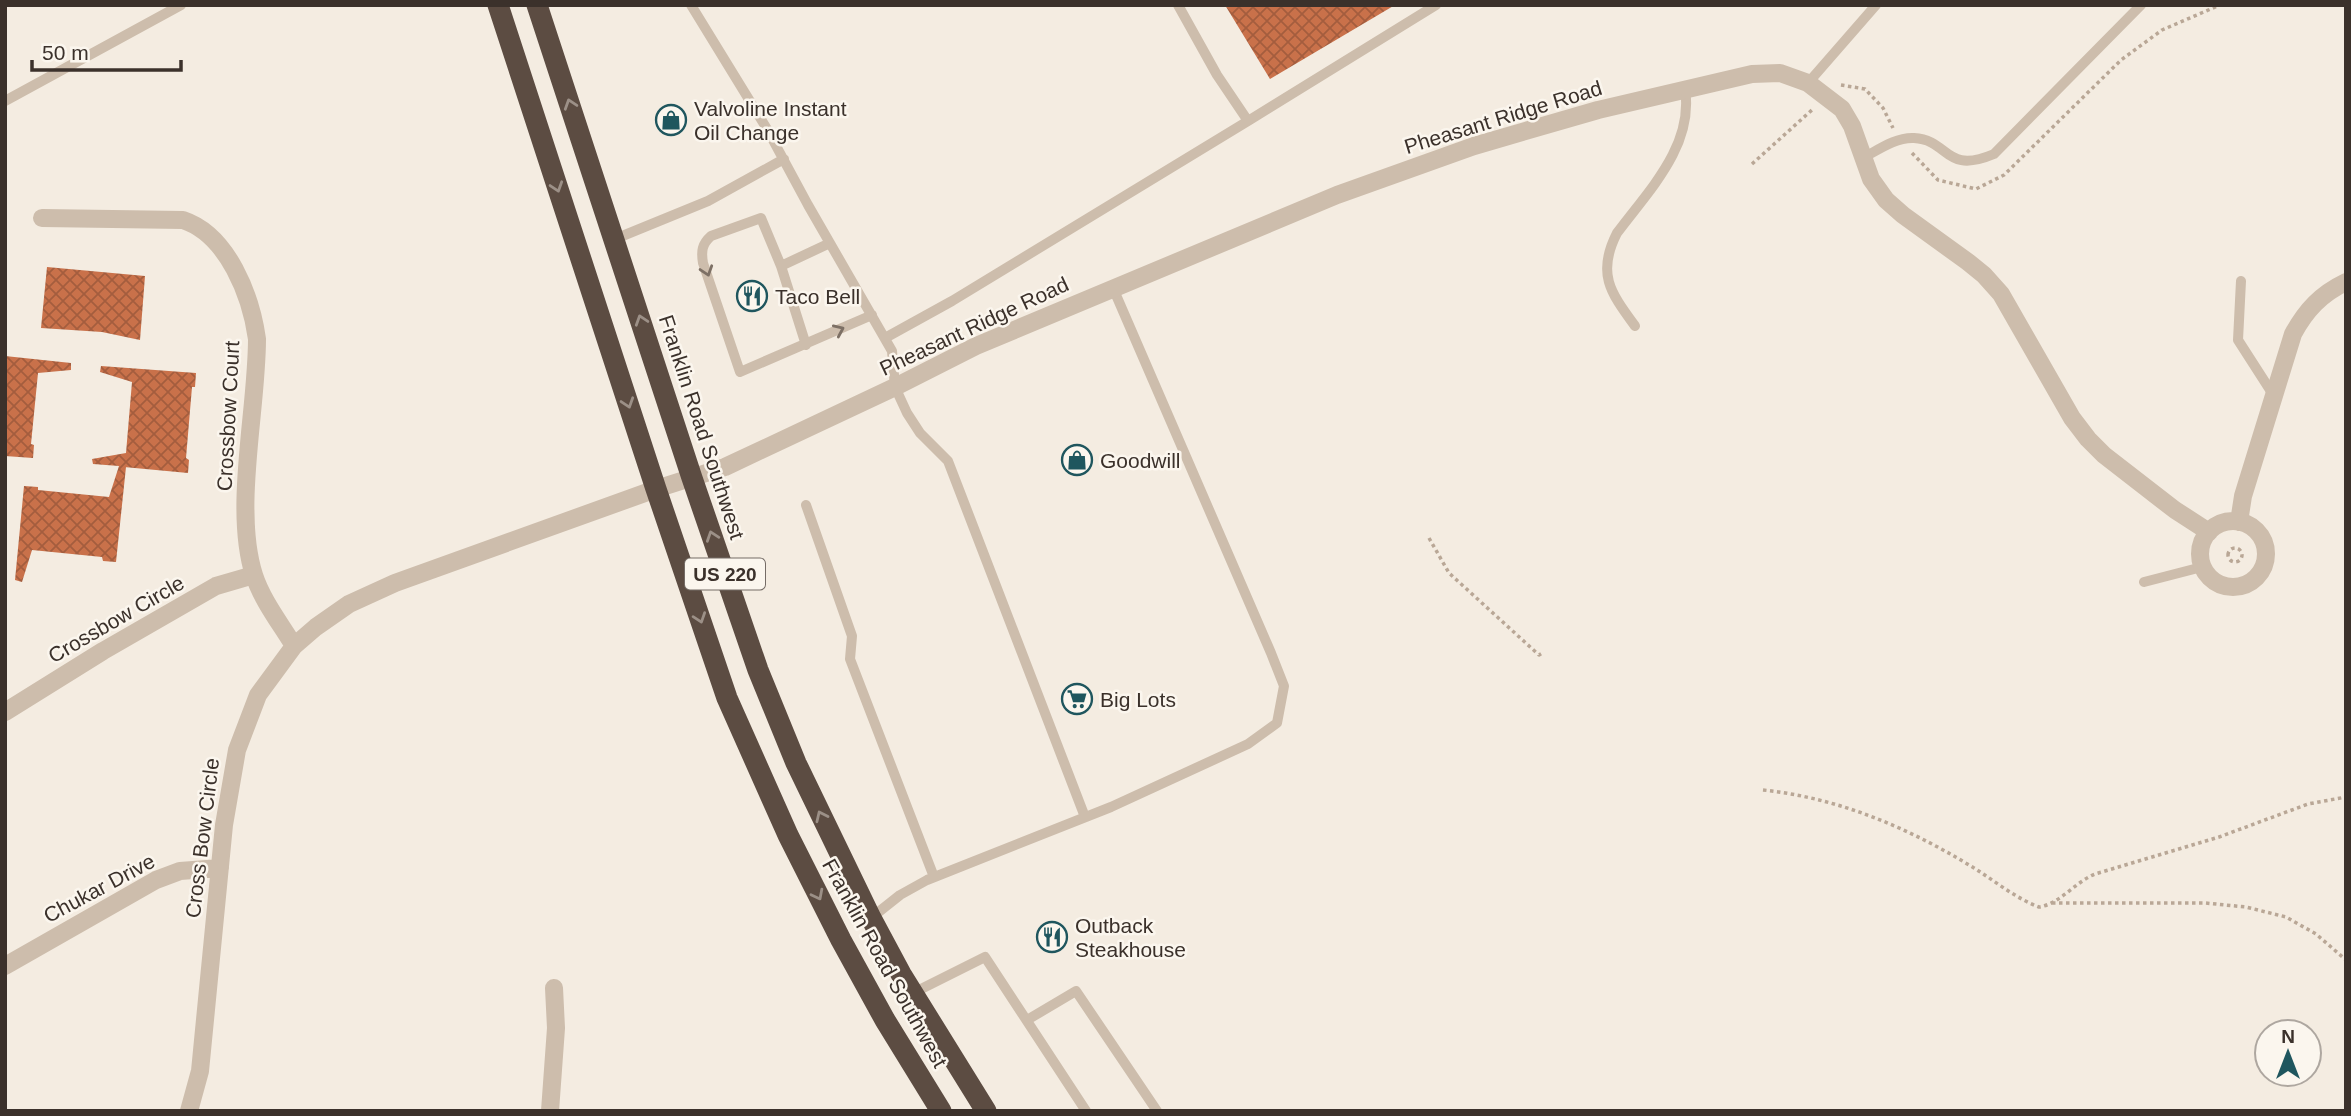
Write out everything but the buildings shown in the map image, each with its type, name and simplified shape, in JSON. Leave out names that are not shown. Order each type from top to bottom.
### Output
[{"type":"highway","name":"Franklin Road Southwest","points":[[498,5],[727,698],[788,835],[841,940],[885,1020],[941,1111]]},
{"type":"highway","name":"Franklin Road Southwest","points":[[537,5],[758,670],[796,763],[871,918],[913,993],[986,1111]]},
{"type":"street","name":"Pheasant Ridge Road","points":[[656,489],[725,467],[976,346],[1337,195],[1474,146],[1598,110],[1752,74],[1780,73],[1808,83],[1842,109],[1853,126],[1871,178],[1886,200],[1968,262],[2001,294],[2072,418],[2088,439],[2113,463],[2209,532]]},
{"type":"street","name":"Crossbow Court","points":[[42,218],[183,220],[197,225],[209,234],[229,262],[245,293],[254,318],[257,339],[246,505],[248,540],[254,575],[294,646]]},
{"type":"street","points":[[2238,529],[2243,496],[2293,334],[2316,300],[2346,282]]},
{"type":"street","name":"Cross Bow Circle","points":[[189,1111],[200,1071],[224,825],[237,750],[258,695],[294,646],[349,604],[396,583],[656,489]]},
{"type":"street","points":[[2228,522],[2238,529],[2257,531],[2266,550],[2262,570],[2256,579],[2247,584],[2226,586],[2216,582],[2201,548],[2209,532],[2217,525],[2228,522]]},
{"type":"street","name":"Crossbow Circle","points":[[5,712],[103,651],[216,586],[254,575]]},
{"type":"street","name":"Chukar Drive","points":[[5,966],[156,880],[180,872],[220,868]]},
{"type":"street","points":[[550,1111],[555,1028],[554,988]]},
{"type":"lane","points":[[5,101],[181,5]]},
{"type":"lane","points":[[691,5],[783,159],[892,351],[895,387],[907,413],[920,433],[948,461],[1085,817]]},
{"type":"lane","points":[[1178,5],[1217,75],[1248,121]]},
{"type":"lane","points":[[885,338],[952,301],[1436,5]]},
{"type":"lane","points":[[1808,83],[1876,5]]},
{"type":"lane","points":[[1863,158],[1899,140],[1913,138],[1929,141],[1958,160],[1977,161],[1994,154],[2141,5]]},
{"type":"lane","points":[[1635,326],[1613,295],[1607,279],[1606,262],[1617,233],[1680,144],[1686,123],[1685,89]]},
{"type":"lane","points":[[615,239],[708,201],[783,159]]},
{"type":"lane","points":[[806,345],[781,266],[761,218],[711,236],[701,251],[740,372],[806,345],[872,316]]},
{"type":"lane","points":[[781,266],[830,243]]},
{"type":"lane","points":[[2241,281],[2238,340],[2274,397]]},
{"type":"lane","points":[[871,918],[900,895],[934,877],[1085,817],[1248,744],[1278,723],[1283,686],[1266,640],[1113,288]]},
{"type":"lane","points":[[806,505],[852,636],[850,659],[934,877]]},
{"type":"lane","points":[[2144,582],[2210,564]]},
{"type":"lane","points":[[913,993],[985,957],[1086,1111]]},
{"type":"lane","points":[[1027,1020],[1076,990],[1157,1111]]},
{"type":"path","points":[[1752,164],[1818,105]]},
{"type":"path","points":[[2236,548],[2238,529]]},
{"type":"path","points":[[1429,538],[1443,565],[1460,584],[1539,655],[1544,652]]},
{"type":"path","points":[[2236,548],[2244,551],[2241,558],[2233,564],[2228,557],[2230,550],[2236,548]]},
{"type":"path","points":[[2210,564],[2228,557]]},
{"type":"path","points":[[1763,790],[1802,795],[1888,822],[2039,907],[2052,903],[2205,903],[2246,907],[2286,917],[2316,934],[2346,960]]},
{"type":"path","points":[[2052,903],[2083,879],[2095,874],[2219,837],[2308,804],[2346,797]]},
{"type":"place","name":"Valvoline Instant Oil Change","points":[[671,120]]},
{"type":"place","name":"Taco Bell","points":[[752,296]]},
{"type":"place","name":"Goodwill","points":[[1077,460]]},
{"type":"place","name":"Big Lots","points":[[1077,699]]},
{"type":"place","name":"Outback Steakhouse","points":[[1052,937]]}]
